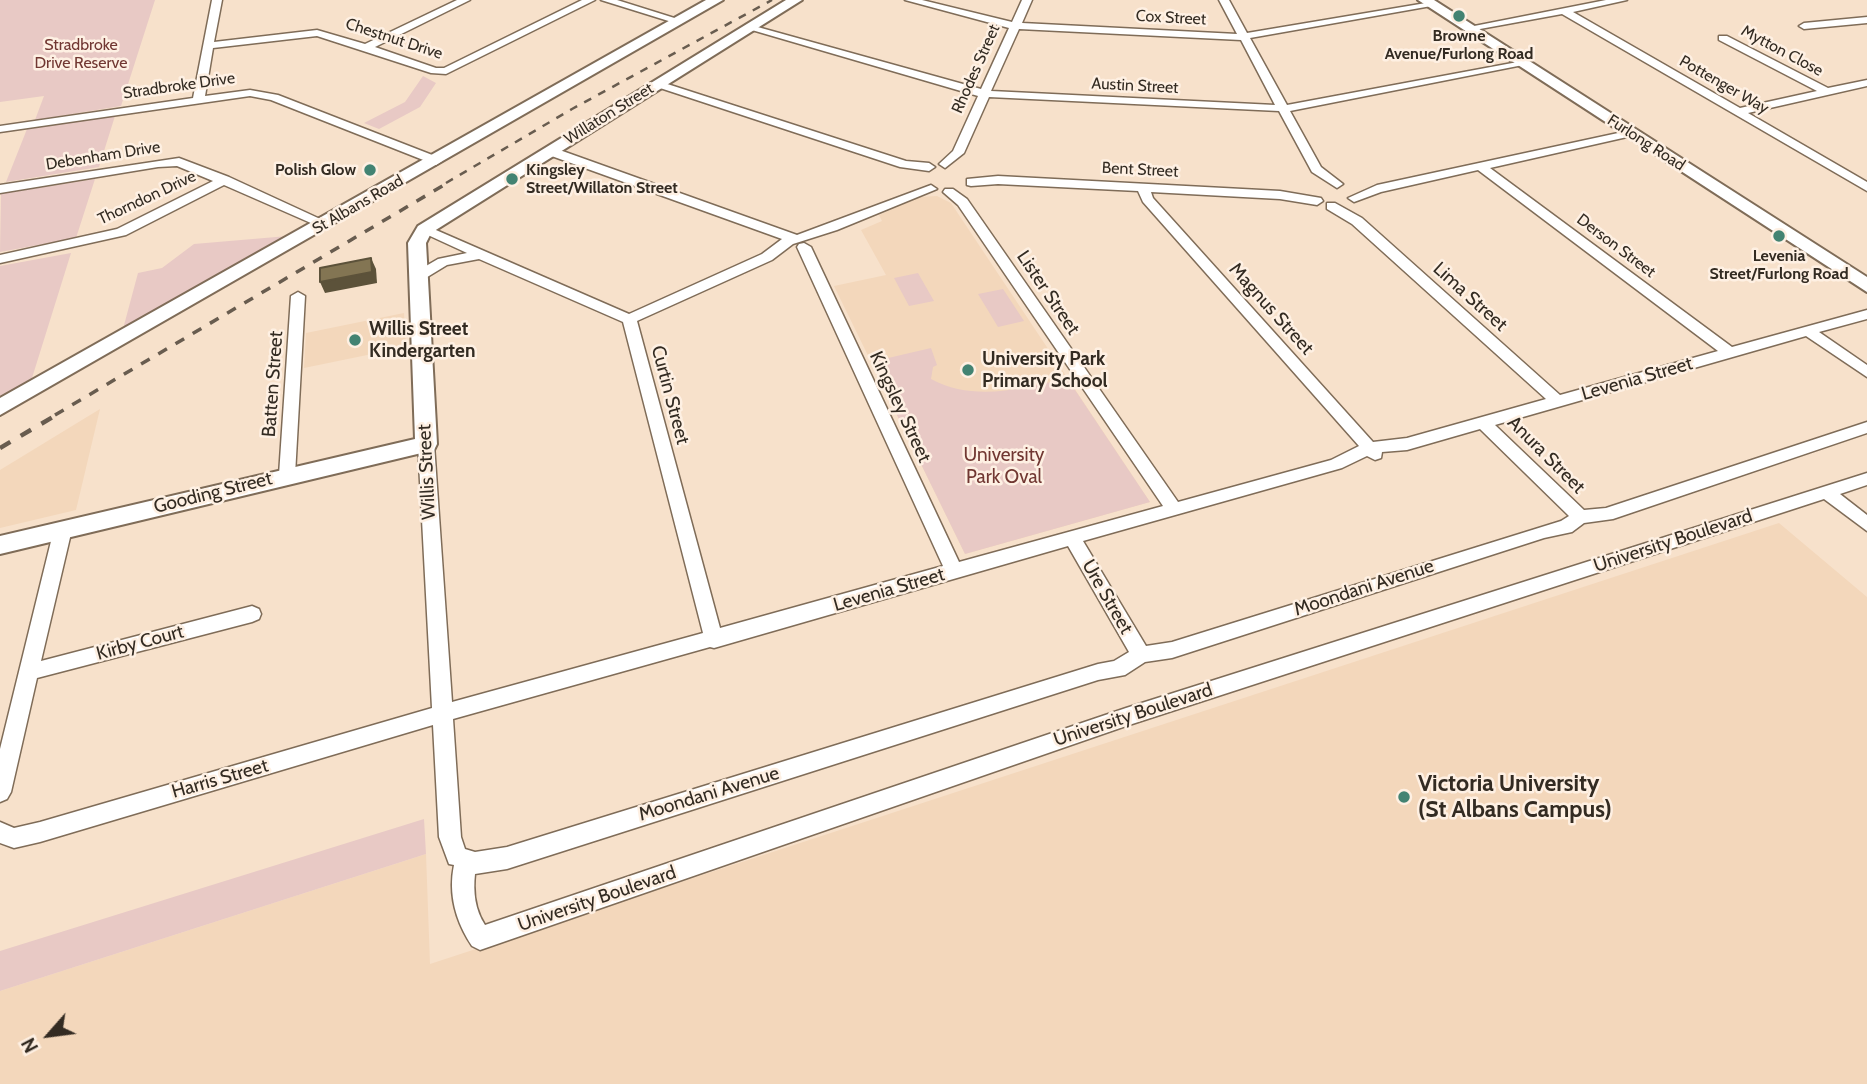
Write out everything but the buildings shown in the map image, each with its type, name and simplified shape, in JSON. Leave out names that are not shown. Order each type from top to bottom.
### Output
[{"type":"main road","name":"St Albans Road","points":[[0,408],[716,0]]},
{"type":"main road","name":"Willaton Street","points":[[424,230],[795,0]]},
{"type":"main road","name":"Furlong Road","points":[[1428,2],[1867,286]]},
{"type":"main road","name":"Willis Street","points":[[424,230],[417,243],[426,444]]},
{"type":"main road","name":"Gooding Street","points":[[0,544],[426,444]]},
{"type":"street","points":[[199,98],[217,0],[224,0]]},
{"type":"street","points":[[437,0],[454,5]]},
{"type":"street","points":[[366,47],[465,0]]},
{"type":"street","name":"Chestnut Drive","points":[[208,46],[309,33],[333,36],[435,71],[446,71],[459,68],[590,0]]},
{"type":"street","points":[[606,0],[678,21]]},
{"type":"street","name":"Cox Street","points":[[910,0],[1015,26],[1245,37],[1428,2]]},
{"type":"street","name":"Rhodes Street","points":[[945,164],[958,153],[1027,0]]},
{"type":"street","points":[[1224,0],[1316,169],[1347,193],[1357,221]]},
{"type":"street","points":[[1469,28],[1622,0]]},
{"type":"street","name":"Pottenger Way","points":[[1564,11],[1867,187]]},
{"type":"street","points":[[1804,26],[1867,20]]},
{"type":"street","name":"Austin Street","points":[[750,28],[985,94],[1283,108],[1524,64]]},
{"type":"street","name":"Mytton Close","points":[[1723,38],[1827,92]]},
{"type":"street","points":[[1738,112],[1867,83]]},
{"type":"street","points":[[658,84],[904,164],[926,178],[964,182]]},
{"type":"street","name":"Stradbroke Drive","points":[[0,129],[241,93],[274,97],[436,161]]},
{"type":"street","points":[[1331,206],[1347,193],[1632,134]]},
{"type":"street","points":[[550,151],[794,245]]},
{"type":"street","points":[[958,153],[964,182]]},
{"type":"street","name":"Debenham Drive","points":[[0,189],[169,162],[187,164],[325,224]]},
{"type":"street","points":[[424,230],[629,319],[905,195],[945,164],[964,182]]},
{"type":"street","name":"Derson Street","points":[[1480,166],[1730,353]]},
{"type":"street","points":[[1316,169],[1310,195],[1317,201]]},
{"type":"street","name":"Thorndon Drive","points":[[0,259],[89,242],[121,232],[225,180]]},
{"type":"street","name":"Bent Street","points":[[964,182],[998,180],[1280,195],[1331,206]]},
{"type":"street","name":"Lister Street","points":[[964,182],[1174,509]]},
{"type":"street","name":"Bent Street","points":[[1280,195],[1312,187],[1347,193]]},
{"type":"street","name":"Magnus Street","points":[[1143,188],[1147,200],[1372,451]]},
{"type":"street","name":"Lima Street","points":[[1331,206],[1357,221],[1557,401]]},
{"type":"street","name":"Kingsley Street","points":[[794,245],[955,572]]},
{"type":"street","points":[[419,276],[443,262],[479,255]]},
{"type":"street","name":"Batten Street","points":[[287,475],[298,296]]},
{"type":"street","name":"Levenia Street","points":[[441,715],[1336,464],[1353,463],[1372,451],[1396,451],[1407,444],[1867,314]]},
{"type":"street","name":"Curtin Street","points":[[629,319],[714,639]]},
{"type":"street","points":[[1808,331],[1867,372]]},
{"type":"street","name":"Anura Street","points":[[1483,422],[1576,514]]},
{"type":"street","name":"Moondani Avenue","points":[[466,861],[508,858],[1098,672],[1118,668],[1138,650],[1161,653],[1544,531],[1566,527],[1576,514],[1607,514],[1867,427]]},
{"type":"street","name":"Willis Street","points":[[426,444],[441,715]]},
{"type":"street","name":"University Boulevard","points":[[466,861],[463,874],[464,899],[480,938],[1126,717],[1867,479]]},
{"type":"street","points":[[1826,492],[1867,524]]},
{"type":"street","points":[[0,792],[63,529]]},
{"type":"street","name":"Ure Street","points":[[1072,538],[1138,650]]},
{"type":"street","name":"Kirby Court","points":[[29,672],[252,614]]},
{"type":"street","points":[[441,715],[450,837],[457,856],[466,861]]},
{"type":"street","name":"Harris Street","points":[[0,832],[14,838],[40,832],[441,715]]},
{"type":"shaded area","name":"University Park Primary School","points":[[937,196],[951,203],[1150,502],[965,554],[834,286],[886,275],[861,230],[882,221],[879,215],[920,197]]},
{"type":"shaded area","name":"Willis Street Kindergarten","points":[[404,313],[406,347],[304,368],[306,333]]},
{"type":"shaded area","points":[[100,409],[76,510],[0,528],[0,470]]},
{"type":"shaded area","name":"Victoria University (St Albans Campus)","points":[[1779,523],[1867,597],[1867,1084],[0,1084],[0,991],[426,854],[430,964]]},
{"type":"green space","name":"Stradbroke Drive Reserve","points":[[0,0],[155,0],[121,106],[35,120],[44,96],[0,102]]},
{"type":"green space","points":[[423,76],[436,83],[420,107],[379,129],[364,123],[405,102]]},
{"type":"green space","points":[[115,116],[99,167],[6,182],[27,129]]},
{"type":"green space","points":[[95,179],[76,238],[0,252],[1,194]]},
{"type":"green space","points":[[288,236],[123,329],[138,273],[162,268],[194,244]]},
{"type":"green space","points":[[71,253],[32,378],[0,397],[0,266]]},
{"type":"green space","points":[[918,273],[934,301],[909,306],[894,278]]},
{"type":"green space","points":[[1003,289],[1024,321],[998,327],[978,294]]},
{"type":"green space","name":"University Park Oval","points":[[931,348],[937,365],[933,367],[931,379],[964,390],[998,391],[1067,378],[1150,502],[965,554],[871,362]]},
{"type":"green space","points":[[424,819],[426,854],[0,991],[0,951]]},
{"type":"railway","points":[[446,183],[572,109],[772,0]]},
{"type":"railway","points":[[55,415],[449,182]]},
{"type":"railway","points":[[0,448],[58,414]]},
{"type":"place","name":"Browne Avenue/Furlong Road","points":[[1459,16]]},
{"type":"place","name":"Polish Glow","points":[[370,170]]},
{"type":"place","name":"Kingsley Street/Willaton Street","points":[[512,179]]},
{"type":"place","name":"Levenia Street/Furlong Road","points":[[1779,236]]},
{"type":"place","name":"Willis Street Kindergarten","points":[[355,340]]},
{"type":"place","name":"University Park Primary School","points":[[968,370]]},
{"type":"place","name":"Victoria University (St Albans Campus)","points":[[1404,797]]}]
